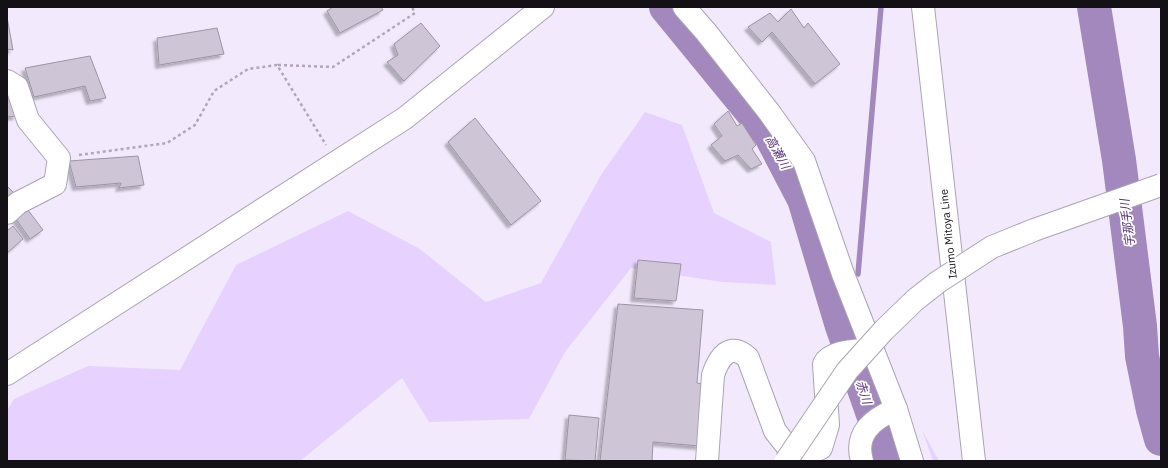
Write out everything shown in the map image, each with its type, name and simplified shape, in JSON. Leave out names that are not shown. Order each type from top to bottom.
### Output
[{"type":"street","points":[[7,374],[405,118],[543,7]]},
{"type":"street","points":[[684,7],[760,100],[804,161],[843,274],[866,350],[912,461]]},
{"type":"street","name":"Izumo Mitoya Line","points":[[923,7],[974,461]]},
{"type":"street","points":[[7,80],[17,88],[28,120],[59,158],[55,184],[18,203],[7,214]]},
{"type":"street","points":[[786,461],[847,371],[884,330],[915,300],[938,282],[992,247],[1034,230],[1161,185]]},
{"type":"street","points":[[707,461],[713,375],[716,364],[723,355],[731,351],[736,351],[741,352],[748,358],[775,431],[790,450],[806,455],[821,448],[828,425],[824,364],[826,359],[833,355],[866,350]]},
{"type":"street","points":[[862,461],[860,449],[864,430],[892,411]]},
{"type":"path","points":[[59,158],[167,143],[195,125],[214,91],[248,70],[277,65],[333,67],[415,13],[412,7]]},
{"type":"path","points":[[277,65],[337,162]]},
{"type":"shaded area","points":[[645,112],[682,125],[714,213],[771,242],[776,285],[722,282],[631,268],[565,352],[529,419],[429,422],[402,378],[300,461],[7,461],[7,411],[14,399],[88,366],[180,370],[236,265],[348,211],[420,249],[486,302],[541,283],[601,175]]},
{"type":"shaded area","points":[[922,430],[939,461],[933,461]]},
{"type":"building","points":[[333,7],[381,7],[383,10],[340,33],[327,11]]},
{"type":"building","points":[[791,9],[804,28],[808,23],[840,64],[815,84],[772,32],[762,42],[748,27],[770,13],[778,22]]},
{"type":"building","points":[[7,17],[13,50],[7,49]]},
{"type":"building","points":[[421,23],[440,46],[404,81],[387,62],[398,55],[394,44]]},
{"type":"building","points":[[217,28],[224,54],[159,65],[157,38]]},
{"type":"building","points":[[90,56],[106,98],[90,101],[85,86],[34,97],[25,68]]},
{"type":"building","points":[[7,89],[17,116],[7,117]]},
{"type":"building","points":[[728,111],[737,126],[742,123],[756,145],[752,149],[762,164],[751,169],[738,155],[725,161],[711,145],[722,136],[714,124]]},
{"type":"building","points":[[475,118],[541,201],[511,225],[448,142]]},
{"type":"building","points":[[138,156],[144,185],[119,188],[121,183],[76,187],[69,161]]},
{"type":"building","points":[[7,186],[16,195],[7,203]]},
{"type":"building","points":[[28,210],[43,230],[30,239],[16,219]]},
{"type":"building","points":[[13,226],[23,239],[7,253],[7,231]]},
{"type":"building","points":[[638,260],[681,264],[676,301],[634,298]]},
{"type":"building","points":[[618,304],[703,310],[697,383],[708,385],[700,446],[653,442],[652,461],[600,461]]},
{"type":"building","points":[[569,415],[599,418],[595,461],[565,460]]},
{"type":"waterway","name":"高瀬川","points":[[666,7],[770,134],[804,199],[841,323],[874,417],[886,461]]},
{"type":"waterway","points":[[858,274],[881,7]]},
{"type":"waterway","name":"宇那手川","points":[[1094,7],[1119,160],[1140,326],[1142,356],[1153,410],[1161,439]]},
{"type":"waterway","points":[[841,323],[847,304]]},
{"type":"water label","name":"赤川","points":[[864,392]]}]
